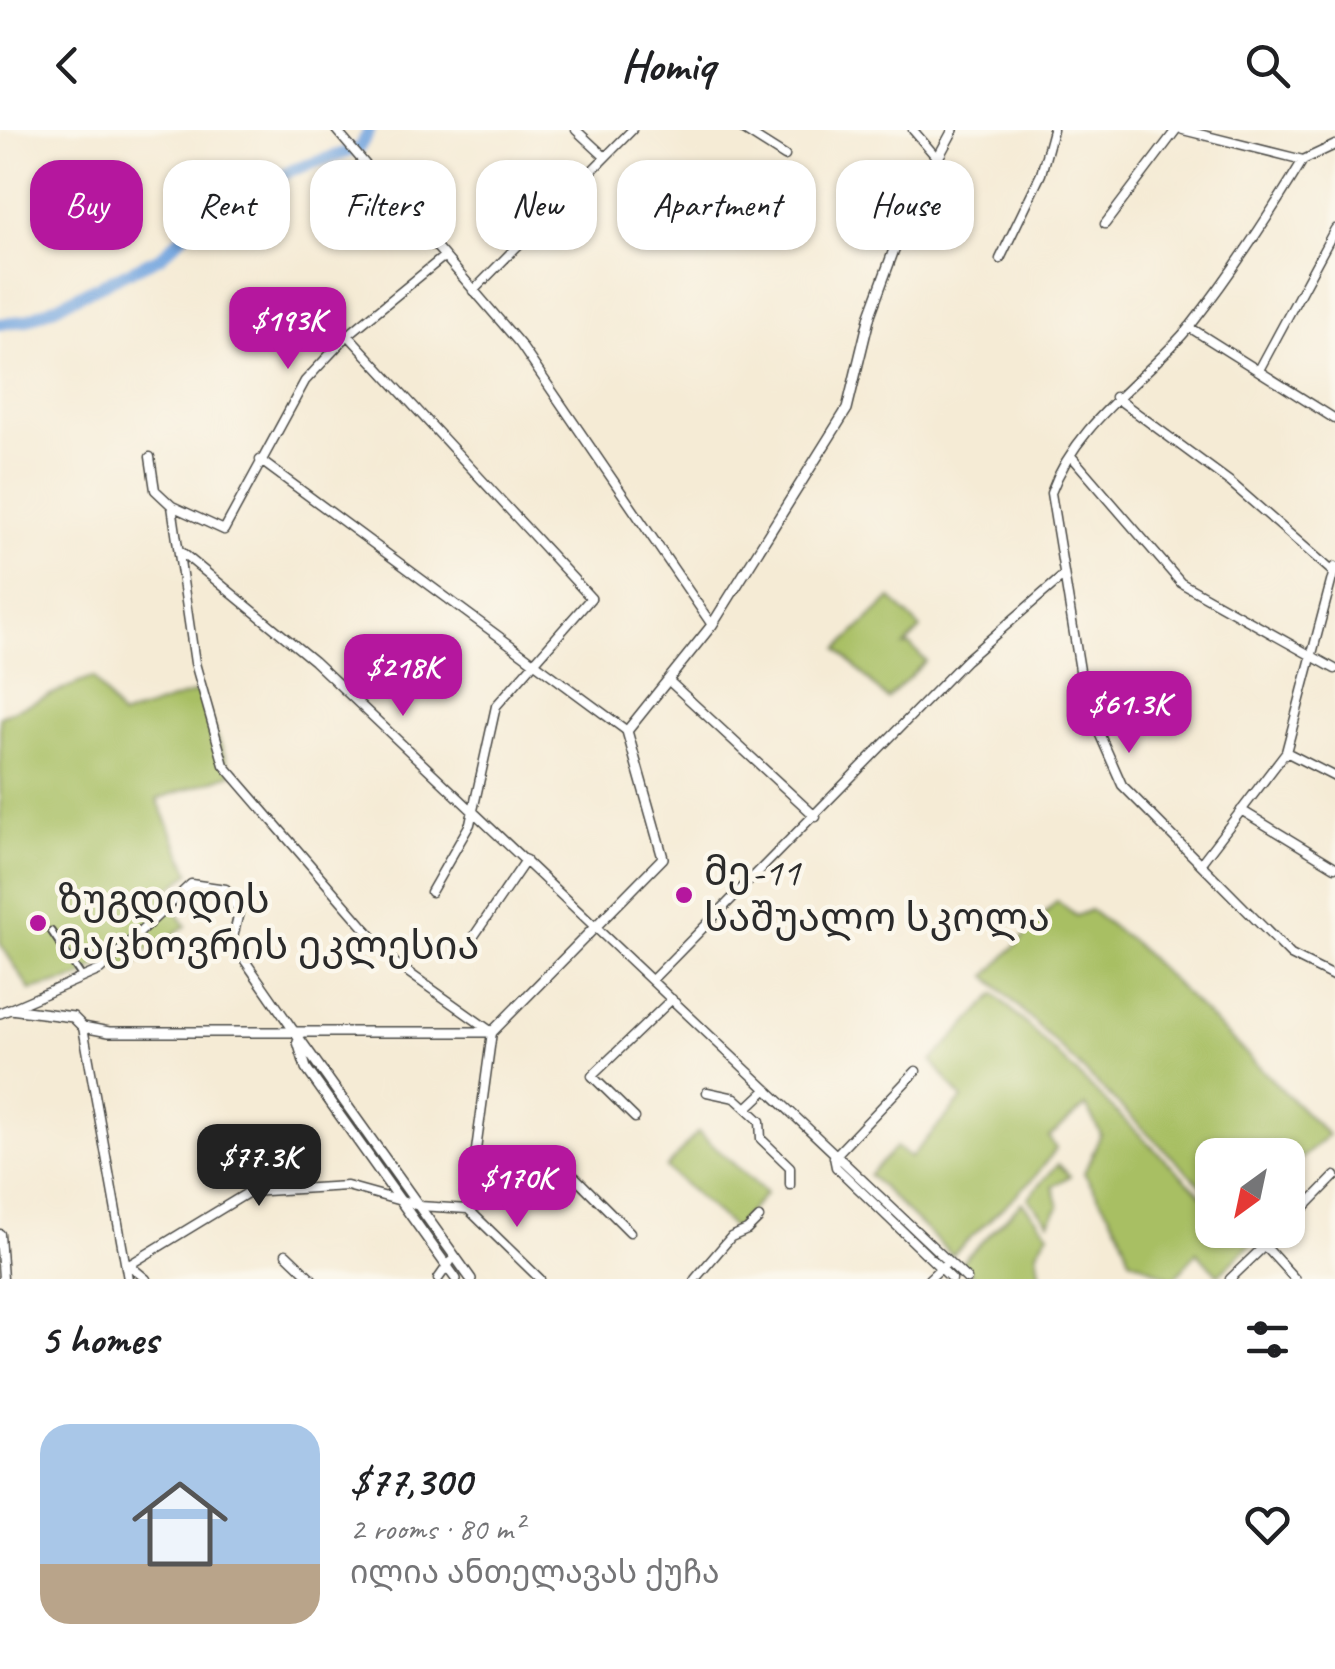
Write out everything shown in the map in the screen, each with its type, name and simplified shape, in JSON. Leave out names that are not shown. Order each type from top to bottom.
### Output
[{"type":"street","points":[[336,130],[366,170],[520,344],[712,625]]},
{"type":"street","points":[[576,130],[605,157]]},
{"type":"street","points":[[473,291],[632,130]]},
{"type":"street","points":[[744,130],[786,156]]},
{"type":"street","points":[[913,130],[937,158]]},
{"type":"street","points":[[627,731],[712,625],[847,408],[870,315],[906,217],[952,130]]},
{"type":"street","points":[[1000,260],[1041,174],[1053,130]]},
{"type":"street","points":[[1105,224],[1179,130],[1303,160]]},
{"type":"street","points":[[1335,145],[1303,160],[1189,327],[1115,396],[1058,472],[1050,493],[1085,701],[1122,786],[1291,956],[1335,977]]},
{"type":"street","points":[[1259,370],[1335,229]]},
{"type":"street","points":[[150,457],[155,490],[172,506],[224,530],[305,381],[348,335],[442,258]]},
{"type":"street","points":[[1189,327],[1335,419]]},
{"type":"street","points":[[348,335],[591,598],[496,706],[474,812],[431,892]]},
{"type":"street","points":[[1115,396],[1230,482],[1334,570],[1286,752],[1201,863]]},
{"type":"street","points":[[1072,457],[1181,583],[1335,669]]},
{"type":"street","points":[[260,460],[627,731],[663,858],[492,1032],[468,1209]]},
{"type":"street","points":[[172,506],[196,663],[224,765],[395,963],[492,1032]]},
{"type":"street","points":[[179,550],[314,661],[766,1090],[834,1156],[836,1167],[944,1265],[966,1279]]},
{"type":"street","points":[[652,980],[966,660],[1063,576]]},
{"type":"street","points":[[668,680],[816,817]]},
{"type":"street","points":[[1286,752],[1335,777]]},
{"type":"street","points":[[1241,810],[1335,867]]},
{"type":"street","points":[[474,936],[526,860]]},
{"type":"street","points":[[5,1011],[100,970],[191,884],[226,888],[239,912],[232,942],[472,1279]]},
{"type":"street","points":[[51,931],[84,979]]},
{"type":"street","points":[[635,1118],[592,1076],[672,999]]},
{"type":"street","points":[[5,1011],[72,1018],[83,1028],[129,1266],[128,1279]]},
{"type":"street","points":[[83,1028],[296,1034],[492,1032]]},
{"type":"street","points":[[296,1034],[306,1068],[456,1279]]},
{"type":"street","points":[[834,1156],[916,1071]]},
{"type":"street","points":[[747,1108],[766,1090]]},
{"type":"street","points":[[707,1092],[734,1098],[760,1120],[761,1139],[790,1167],[790,1185]]},
{"type":"street","points":[[1305,1207],[1335,1176]]},
{"type":"street","points":[[129,1266],[249,1192],[266,1188],[347,1186],[419,1206],[468,1209],[575,1177],[630,1232]]},
{"type":"street","points":[[468,1209],[540,1279]]},
{"type":"street","points":[[696,1279],[731,1237],[759,1218]]},
{"type":"street","points":[[0,1234],[3,1279]]},
{"type":"street","points":[[1230,1279],[1264,1248]]},
{"type":"street","points":[[1268,1248],[1294,1279]]},
{"type":"street","points":[[286,1254],[312,1279]]},
{"type":"street","points":[[438,1279],[454,1256]]},
{"type":"street","points":[[929,1279],[944,1265]]},
{"type":"street","points":[[944,1265],[952,1279]]},
{"type":"street","points":[[129,1266],[146,1279]]},
{"type":"green space","points":[[891,598],[921,629],[904,646],[910,645],[926,661],[887,699],[838,649]]},
{"type":"green space","points":[[93,677],[121,717],[199,691],[232,774],[157,799],[190,873],[164,893],[186,926],[141,954],[142,959],[126,970],[115,953],[79,978],[30,990],[0,943],[0,716]]},
{"type":"green space","points":[[1057,901],[1076,916],[1090,910],[1136,945],[1328,1135],[1305,1156],[1305,1138],[1195,1138],[1195,1179],[987,976]]},
{"type":"green space","points":[[995,994],[1195,1188],[1195,1248],[1247,1248],[1218,1275],[1197,1252],[1174,1279],[1130,1259],[1120,1231],[1084,1173],[1101,1134],[1086,1106],[1049,1137],[1056,1149],[1033,1179],[952,1255],[869,1175],[896,1147],[910,1158],[962,1099],[932,1061]]},
{"type":"green space","points":[[698,1132],[766,1193],[734,1229],[666,1168]]},
{"type":"green space","points":[[1058,1164],[1070,1176],[1053,1186],[1059,1207],[1049,1222],[1028,1198]]},
{"type":"green space","points":[[1022,1202],[1049,1233],[1037,1251],[1041,1279],[977,1279],[960,1263]]},
{"type":"waterway","points":[[0,324],[27,320],[160,257],[190,229],[292,170],[359,148],[370,130]]},
{"type":"place","name":"მე-11 საშუალო სკოლა","points":[[684,895]]},
{"type":"place","name":"ზუგდიდის მაცხოვრის ეკლესია","points":[[38,923]]}]
